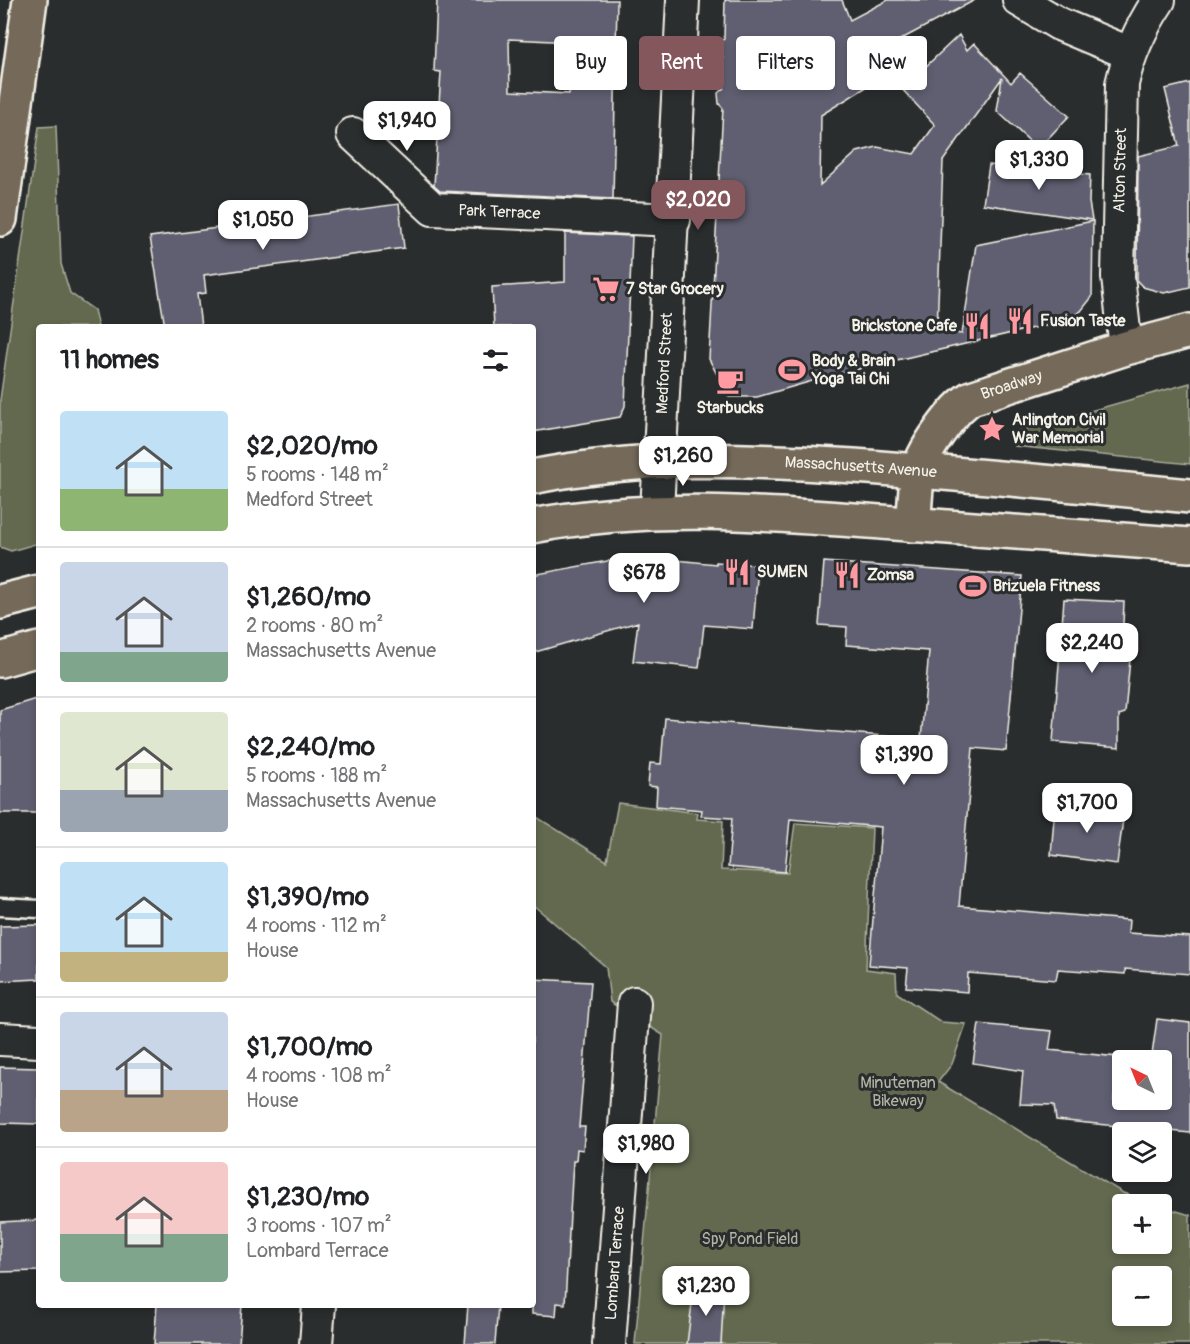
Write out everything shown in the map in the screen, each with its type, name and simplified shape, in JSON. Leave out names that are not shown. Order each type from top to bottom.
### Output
[{"type":"main road","points":[[0,219],[7,101],[30,0]]},
{"type":"main road","name":"Broadway","points":[[913,525],[918,470],[948,417],[959,405],[971,398],[1126,348],[1190,331]]},
{"type":"main road","name":"Massachusetts Avenue","points":[[536,476],[580,468],[660,460],[738,459],[918,470],[1190,496]]},
{"type":"main road","points":[[536,525],[605,515],[657,511],[743,512],[1190,546]]},
{"type":"main road","points":[[0,603],[36,593]]},
{"type":"main road","points":[[0,660],[36,650]]},
{"type":"street","name":"Medford Street","points":[[657,511],[674,220],[683,0]]},
{"type":"street","points":[[1019,0],[1059,24],[1129,53]]},
{"type":"street","name":"Alton Street","points":[[1126,348],[1118,277],[1119,140],[1122,84],[1129,53],[1159,0]]},
{"type":"street","name":"Park Terrace","points":[[353,134],[433,209],[674,220]]},
{"type":"street","name":"Lombard Terrace","points":[[609,1344],[634,1003]]},
{"type":"street","points":[[0,1039],[36,1041]]},
{"type":"street","points":[[316,1344],[319,1308]]},
{"type":"lane","points":[[0,908],[36,909]]},
{"type":"green space","points":[[56,126],[61,264],[70,293],[94,310],[97,324],[36,324],[36,544],[11,551],[0,547],[0,400],[39,127]]},
{"type":"green space","points":[[1190,383],[1190,464],[1014,446],[1015,432]]},
{"type":"green space","points":[[618,803],[698,813],[697,819],[723,821],[721,870],[788,873],[795,823],[872,828],[866,969],[896,973],[897,993],[941,1022],[966,1024],[952,1064],[938,1082],[1126,1194],[1112,1194],[1112,1254],[1172,1254],[1172,1209],[1190,1215],[1190,1344],[635,1344],[663,1035],[610,1002],[606,967],[536,908],[536,817],[607,861]]},
{"type":"building","points":[[437,0],[617,0],[616,36],[554,36],[554,41],[509,39],[510,91],[569,94],[569,90],[615,90],[613,199],[440,191],[434,186],[441,72],[434,71]]},
{"type":"building","points":[[725,0],[842,0],[850,20],[888,0],[975,0],[907,36],[847,36],[847,90],[862,90],[821,115],[820,185],[857,152],[877,147],[914,154],[935,125],[903,90],[927,90],[927,65],[959,35],[967,50],[974,43],[1011,83],[1020,73],[1069,116],[1038,149],[997,111],[1002,78],[943,161],[937,331],[962,334],[976,245],[1093,221],[1092,297],[1081,311],[1067,320],[833,375],[757,397],[729,397],[709,359],[723,108],[719,104],[718,93],[724,90]]},
{"type":"building","points":[[1190,83],[1190,287],[1164,293],[1143,287],[1137,281],[1138,156],[1179,146],[1165,89]]},
{"type":"building","points":[[989,165],[1090,175],[1089,202],[1092,220],[983,204]]},
{"type":"building","points":[[399,204],[404,248],[204,275],[206,293],[197,294],[201,324],[164,324],[150,237]]},
{"type":"building","points":[[565,233],[632,236],[625,406],[620,417],[536,431],[536,324],[494,324],[492,287],[565,282]]},
{"type":"building","points":[[634,556],[716,564],[716,562],[758,565],[753,629],[704,625],[699,668],[633,661],[638,622],[536,652],[536,574]]},
{"type":"building","points":[[824,562],[1022,576],[1006,751],[973,748],[959,906],[1129,920],[1128,933],[1190,937],[1190,974],[1125,969],[1125,974],[1058,969],[1056,980],[968,973],[967,992],[906,987],[908,968],[869,965],[881,827],[790,819],[785,872],[728,867],[732,818],[701,816],[702,810],[656,806],[657,787],[648,786],[650,763],[661,764],[665,718],[921,739],[929,651],[846,645],[847,627],[819,625]]},
{"type":"building","points":[[1064,599],[1124,602],[1122,646],[1131,648],[1125,713],[1119,715],[1119,748],[1053,742]]},
{"type":"building","points":[[36,699],[36,813],[0,813],[0,710]]},
{"type":"building","points":[[1055,806],[1124,812],[1117,864],[1051,855]]},
{"type":"building","points":[[36,925],[36,979],[0,981],[0,926]]},
{"type":"building","points":[[536,979],[591,982],[579,1127],[585,1127],[583,1150],[577,1149],[576,1161],[573,1161],[565,1304],[557,1303],[556,1316],[532,1314],[532,1308],[536,1308]]},
{"type":"building","points":[[1157,1019],[1190,1023],[1190,1133],[1172,1131],[1172,1122],[1112,1122],[1112,1125],[1056,1120],[1054,1105],[1020,1104],[1023,1071],[973,1063],[979,1024],[1052,1031],[1049,1050],[1112,1056],[1112,1110],[1172,1110],[1172,1050],[1153,1050]]},
{"type":"building","points":[[0,1067],[36,1068],[36,1124],[0,1123]]},
{"type":"building","points":[[36,1220],[36,1271],[0,1272],[0,1222]]},
{"type":"building","points":[[694,1287],[724,1290],[721,1344],[687,1344]]},
{"type":"building","points":[[157,1308],[242,1308],[239,1344],[154,1344]]},
{"type":"building","points":[[468,1308],[498,1308],[495,1344],[465,1344]]},
{"type":"place","name":"7 Star Grocery","points":[[606,289]]},
{"type":"place","name":"Fusion Taste","points":[[1020,321]]},
{"type":"place","name":"Brickstone Cafe","points":[[977,326]]},
{"type":"place","name":"Body & Brain Yoga Tai Chi","points":[[792,370]]},
{"type":"place","name":"Starbucks","points":[[730,381]]},
{"type":"place","name":"Arlington Civil War Memorial","points":[[992,429]]},
{"type":"place","name":"SUMEN","points":[[737,572]]},
{"type":"place","name":"Zomsa","points":[[847,575]]},
{"type":"place","name":"Brizuela Fitness","points":[[973,586]]},
{"type":"park label","name":"Minuteman Bikeway","points":[[898,1092]]},
{"type":"park label","name":"Spy Pond Field","points":[[750,1239]]}]
